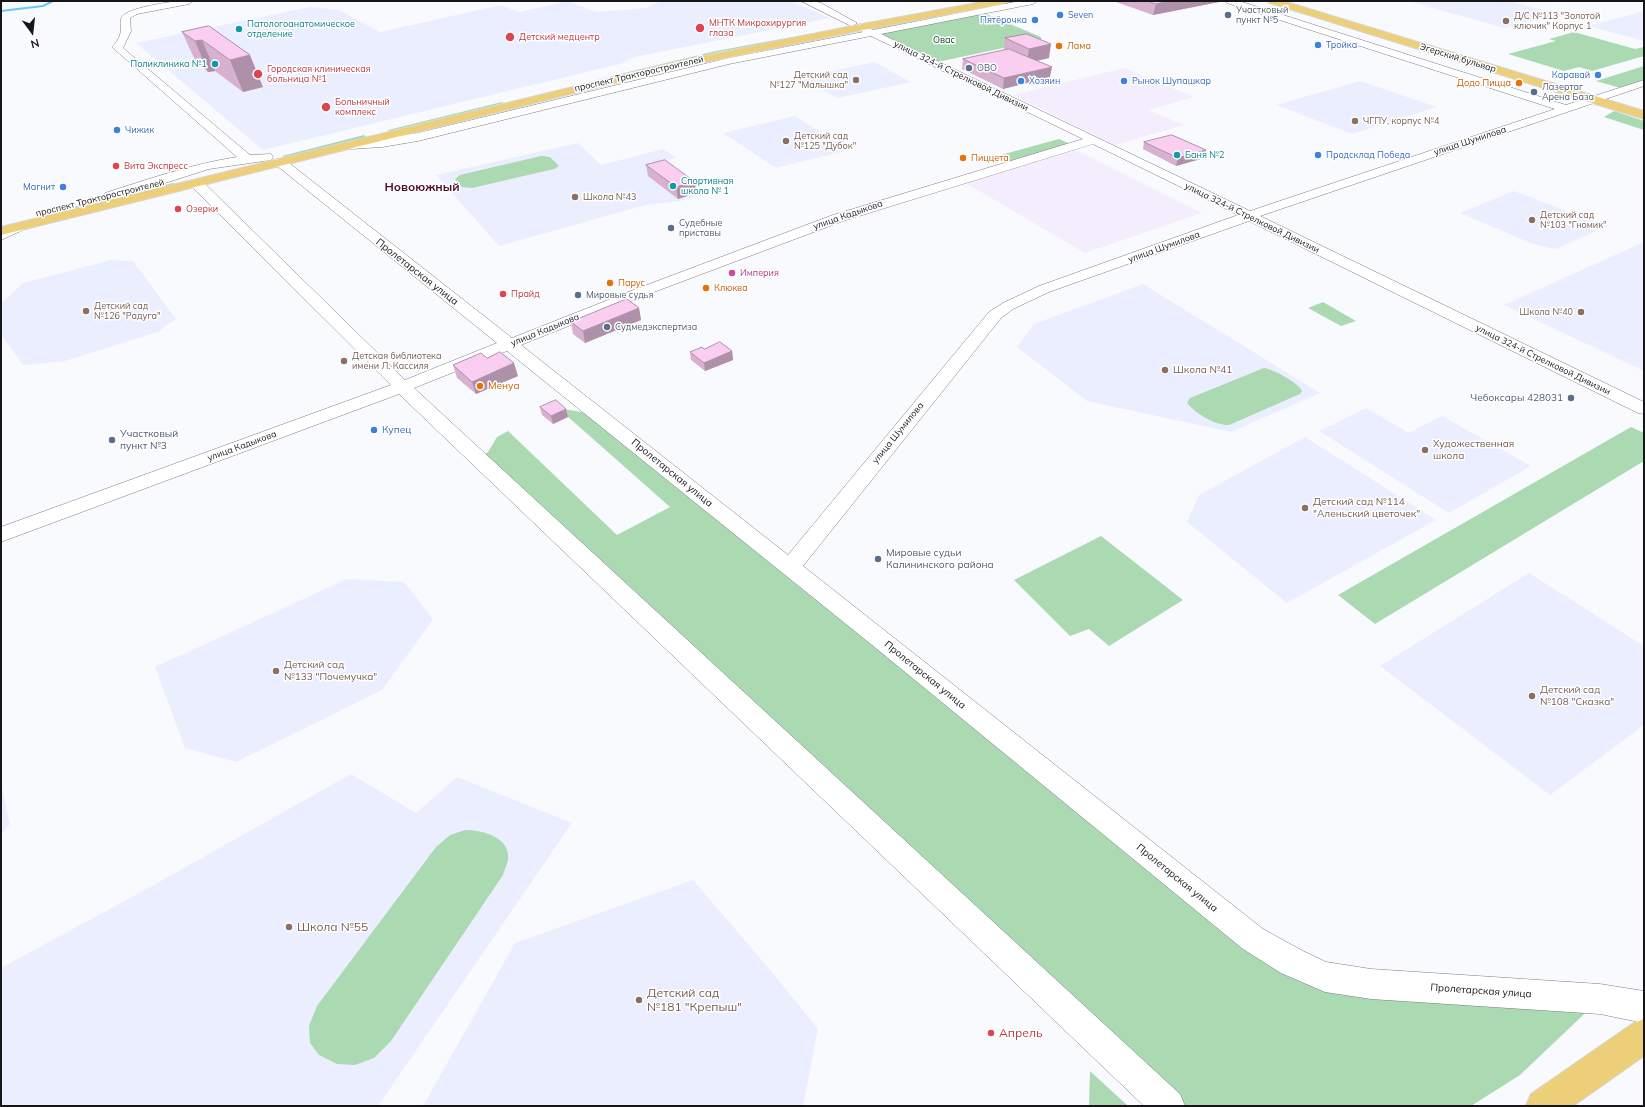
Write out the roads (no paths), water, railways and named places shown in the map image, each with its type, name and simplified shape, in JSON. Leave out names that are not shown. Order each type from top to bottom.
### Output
[{"type":"main road","name":"проспект Тракторостроителей","points":[[861,28],[973,1]]},
{"type":"main road","name":"проспект Тракторостроителей","points":[[1,231],[197,179],[608,78],[706,52],[861,28],[1002,1]]},
{"type":"main road","name":"Эгерский бульвар","points":[[1273,1],[1644,114]]},
{"type":"main road","name":"Эгерский бульвар","points":[[1279,1],[1294,7]]},
{"type":"main road","name":"проспект Тракторостроителей","points":[[274,160],[351,145],[376,135]]},
{"type":"main road","name":"проспект Тракторостроителей","points":[[1,222],[110,196],[197,179]]},
{"type":"main road","points":[[1543,1106],[1644,1036]]},
{"type":"street","points":[[189,1],[127,15],[124,19],[126,29],[121,45],[117,47],[246,158]]},
{"type":"street","name":"улица 324-й Стрелковой Дивизии","points":[[805,1],[818,5],[861,28],[1644,410]]},
{"type":"street","points":[[351,145],[382,143],[418,137],[861,28],[1033,1]]},
{"type":"street","points":[[1230,1],[1567,109]]},
{"type":"street","name":"улица Шумилова","points":[[790,567],[995,315],[1008,306],[1044,289],[1249,216],[1644,82]]},
{"type":"street","name":"улица Кадыкова","points":[[1,535],[402,387],[641,292],[851,214],[1093,140]]},
{"type":"street","points":[[110,196],[172,176],[246,158],[274,160]]},
{"type":"street","name":"Пролетарская улица","points":[[274,160],[511,344],[1253,939],[1292,962],[1325,977],[1371,984],[1600,999],[1644,1007]]},
{"type":"street","points":[[197,179],[402,387],[1168,1106]]},
{"type":"street","name":"проспект Тракторостроителей","points":[[1,236],[18,227]]},
{"type":"waterway","points":[[1,11],[43,6],[53,1]]},
{"type":"place","name":"Seven","points":[[1060,15]]},
{"type":"place","name":"Участковый пункт №5","points":[[1228,15]]},
{"type":"place","name":"Пятёрочка","points":[[1035,20]]},
{"type":"place","name":"Д/С №113 \"Золотой ключик\" Корпус 1","points":[[1506,21]]},
{"type":"place","name":"МНТК Микрохирургия глаза","points":[[700,28]]},
{"type":"place","name":"Патологоанатомическое отделение","points":[[239,29]]},
{"type":"place","name":"Детский медцентр","points":[[510,37]]},
{"type":"place","name":"Тройка","points":[[1318,45]]},
{"type":"place","name":"Лама","points":[[1059,46]]},
{"type":"place","name":"Поликлиника №1","points":[[215,64]]},
{"type":"place","name":"ОВО","points":[[969,68]]},
{"type":"place","name":"Городская клиническая больница №1","points":[[258,74]]},
{"type":"place","name":"Каравай","points":[[1598,75]]},
{"type":"place","name":"Детский сад №127 \"Малышка\"","points":[[856,80]]},
{"type":"place","name":"Хозяин","points":[[1021,81]]},
{"type":"place","name":"Рынок Шупашкар","points":[[1124,81]]},
{"type":"place","name":"Додо Пицца","points":[[1519,83]]},
{"type":"place","name":"Лазертаг Арена База","points":[[1534,92]]},
{"type":"place","name":"Больничный комплекс","points":[[326,107]]},
{"type":"place","name":"ЧГПУ, корпус №4","points":[[1355,121]]},
{"type":"place","name":"Чижик","points":[[117,130]]},
{"type":"place","name":"Детский сад №125 \"Дубок\"","points":[[786,141]]},
{"type":"place","name":"Баня №2","points":[[1177,155]]},
{"type":"place","name":"Продсклад Победа","points":[[1318,155]]},
{"type":"place","name":"Пиццета","points":[[963,158]]},
{"type":"place","name":"Вита Экспресс","points":[[116,166]]},
{"type":"place","name":"Спортивная школа № 1","points":[[673,186]]},
{"type":"place","name":"Магнит","points":[[63,187]]},
{"type":"place","name":"Школа №43","points":[[575,197]]},
{"type":"place","name":"Озерки","points":[[178,209]]},
{"type":"place","name":"Детский сад №103 \"Гномик\"","points":[[1532,220]]},
{"type":"place","name":"Судебные приставы","points":[[671,228]]},
{"type":"place","name":"Империя","points":[[732,273]]},
{"type":"place","name":"Парус","points":[[610,283]]},
{"type":"place","name":"Клюква","points":[[706,288]]},
{"type":"place","name":"Прайд","points":[[503,294]]},
{"type":"place","name":"Мировые судья","points":[[578,295]]},
{"type":"place","name":"Детский сад №126 \"Радуга\"","points":[[86,311]]},
{"type":"place","name":"Школа №40","points":[[1581,312]]},
{"type":"place","name":"Судмедэкспертиза","points":[[607,327]]},
{"type":"place","name":"Детская библиотека имени Л. Кассиля","points":[[344,361]]},
{"type":"place","name":"Школа №41","points":[[1165,370]]},
{"type":"place","name":"Менуа","points":[[480,386]]},
{"type":"place","name":"Чебоксары 428031","points":[[1571,398]]},
{"type":"place","name":"Купец","points":[[374,430]]},
{"type":"place","name":"Участковый пункт №3","points":[[112,440]]},
{"type":"place","name":"Художественная школа","points":[[1425,450]]},
{"type":"place","name":"Детский сад №114 \"Аленьский цветочек\"","points":[[1305,508]]},
{"type":"place","name":"Мировые судьи Калининского района","points":[[878,559]]},
{"type":"place","name":"Детский сад №133 \"Почемучка\"","points":[[276,671]]},
{"type":"place","name":"Детский сад №108 \"Сказка\"","points":[[1532,696]]},
{"type":"place","name":"Школа №55","points":[[289,927]]},
{"type":"place","name":"Детский сад №181 \"Крепыш\"","points":[[639,1000]]},
{"type":"place","name":"Апрель","points":[[991,1033]]},
{"type":"district","name":"Новоюжный","points":[[422,187]]},
{"type":"park label","name":"Овас","points":[[944,40]]}]
